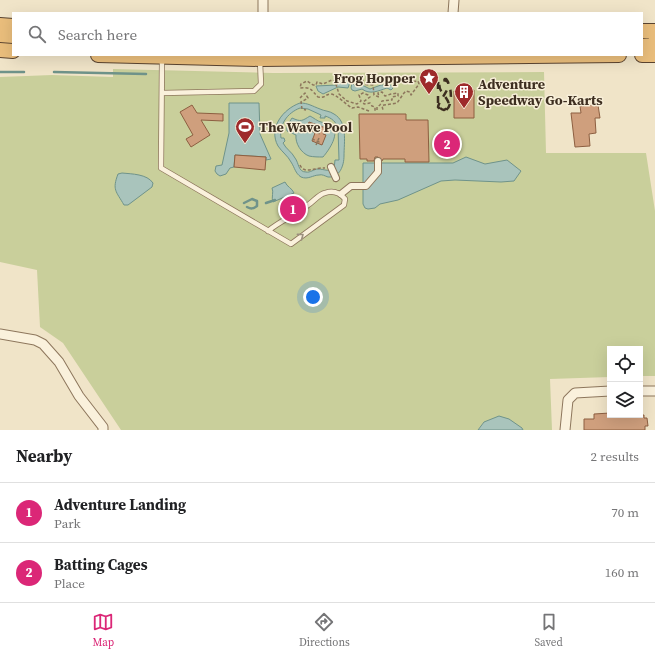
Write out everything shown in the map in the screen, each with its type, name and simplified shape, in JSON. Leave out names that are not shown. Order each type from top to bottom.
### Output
[{"type":"highway","points":[[0,25],[12,26]]},
{"type":"highway","points":[[643,31],[655,31]]},
{"type":"highway","points":[[0,35],[12,36]]},
{"type":"highway","points":[[643,46],[652,45],[655,42]]},
{"type":"highway","points":[[0,50],[12,51]]},
{"type":"highway","points":[[643,55],[655,55]]},
{"type":"highway","points":[[130,56],[408,56]]},
{"type":"street","points":[[263,0],[263,12]]},
{"type":"street","points":[[453,12],[454,0]]},
{"type":"street","points":[[341,194],[351,186],[366,186],[378,172],[378,161]]},
{"type":"street","points":[[330,168],[336,178]]},
{"type":"street","points":[[0,334],[35,340],[43,344],[59,362],[79,396],[103,427],[103,430]]},
{"type":"street","points":[[565,430],[568,400],[575,393],[607,391]]},
{"type":"street","points":[[643,391],[655,391]]},
{"type":"lane","points":[[162,57],[162,168],[268,231],[291,244],[344,205],[344,199],[341,194],[334,192],[324,193],[276,224],[268,231]]},
{"type":"lane","points":[[162,93],[254,91],[261,84],[261,57]]},
{"type":"path","points":[[369,111],[358,107],[352,108],[333,95],[329,94],[324,97],[318,97],[312,89],[306,87],[300,88],[301,84],[307,81],[314,85],[317,82],[323,84],[332,80],[335,81],[339,94],[347,101],[357,104],[361,101],[359,95],[363,93],[370,97],[364,100],[364,104],[370,103],[376,110],[377,106],[380,105],[382,101],[392,100],[392,97],[398,96],[398,93],[385,96],[382,92],[378,93],[379,97],[374,95],[373,85],[356,84],[353,81],[354,80],[379,82],[386,80],[386,82],[397,80],[409,82],[418,81],[420,84],[411,95],[410,92],[406,91],[397,103],[382,106],[383,110]]},
{"type":"path","points":[[300,98],[306,93],[308,98],[301,102],[302,109],[306,110]]},
{"type":"path","points":[[307,127],[312,124]]},
{"type":"path","points":[[312,124],[314,129],[313,131],[320,134]]},
{"type":"path","points":[[312,124],[325,130]]},
{"type":"path","points":[[312,139],[317,142]]},
{"type":"path","points":[[300,165],[304,170],[330,168]]},
{"type":"green space","points":[[113,69],[273,73],[544,72],[546,153],[646,153],[655,211],[655,376],[643,376],[643,346],[607,346],[607,377],[550,379],[552,430],[523,430],[522,428],[484,422],[478,430],[121,430],[63,343],[40,327],[37,270],[0,262],[0,77],[52,75],[113,77]]},
{"type":"water","points":[[347,79],[350,82],[348,88],[338,87],[323,94],[318,91],[316,86],[337,85],[340,81]]},
{"type":"water","points":[[352,83],[355,86],[362,85],[370,89],[381,85],[391,85],[393,88],[391,90],[387,88],[374,92],[368,92],[362,89],[355,91],[351,88]]},
{"type":"water","name":"The Wave Pool","points":[[229,103],[259,103],[260,134],[271,159],[266,160],[266,157],[235,155],[234,167],[230,168],[226,174],[220,176],[215,171],[216,166],[222,165],[229,133]]},
{"type":"water","points":[[300,103],[308,104],[332,113],[341,122],[345,139],[344,160],[342,167],[336,175],[332,177],[320,175],[306,178],[301,177],[278,146],[275,139],[276,126],[283,114]],"holes":[[[300,108],[308,109],[321,115],[320,118],[325,118],[325,116],[330,118],[338,128],[339,160],[335,160],[334,169],[332,170],[318,169],[309,172],[301,171],[294,156],[283,143],[285,141],[284,138],[281,138],[281,129],[288,116]]]},
{"type":"water","points":[[310,116],[320,122],[331,125],[334,128],[335,132],[333,141],[323,157],[306,155],[298,144],[296,135],[287,131],[287,126],[292,118],[301,120]]},
{"type":"water","points":[[466,157],[485,164],[507,160],[521,171],[514,181],[441,181],[398,200],[380,204],[375,208],[365,208],[363,204],[363,163],[453,163]]},
{"type":"water","points":[[118,174],[139,175],[147,178],[153,183],[152,187],[128,205],[124,205],[115,187]]},
{"type":"water","points":[[285,182],[294,193],[273,202],[272,188]]},
{"type":"water","points":[[499,416],[509,419],[523,430],[478,430],[484,422]]},
{"type":"building","name":"Adventure Speedway Go-Karts","points":[[474,90],[474,118],[454,118],[454,91]]},
{"type":"building","points":[[192,105],[197,113],[223,114],[223,121],[201,120],[210,135],[191,147],[186,139],[193,135],[180,112]]},
{"type":"building","points":[[598,105],[600,118],[595,118],[596,133],[589,134],[590,146],[575,147],[571,113],[581,113],[580,106]]},
{"type":"building","points":[[359,114],[406,114],[406,120],[428,120],[429,162],[405,162],[405,159],[383,159],[382,161],[378,157],[375,157],[374,161],[360,159]]},
{"type":"building","points":[[309,122],[326,128],[323,134],[326,135],[322,145],[312,141],[315,133],[307,128]]},
{"type":"building","points":[[235,155],[266,157],[265,170],[234,167]]},
{"type":"building","points":[[607,413],[607,418],[643,418],[644,415],[644,418],[647,418],[648,426],[645,426],[645,430],[584,430],[584,419],[594,419],[594,414]]},
{"type":"waterway","points":[[0,72],[24,72]]},
{"type":"waterway","points":[[54,72],[146,74]]},
{"type":"waterway","points":[[244,203],[252,199],[257,201],[256,207],[247,207]]},
{"type":"waterway","points":[[266,203],[275,200]]},
{"type":"railway","points":[[438,103],[438,104],[439,106],[440,108],[442,109],[443,110],[444,110],[449,107],[449,103],[446,97],[443,94],[441,91],[439,85],[440,81],[443,80],[448,82],[448,88],[444,94],[443,98],[439,104],[438,107],[440,109],[446,110],[448,108],[450,104],[450,86],[448,82],[446,79],[439,80],[438,103]]},
{"type":"place","name":"Frog Hopper","points":[[429,95]]},
{"type":"place","name":"Adventure Speedway Go-Karts","points":[[464,109]]},
{"type":"place","name":"The Wave Pool","points":[[245,144]]},
{"type":"place","name":"Batting Cages","points":[[447,144]]},
{"type":"place","name":"Adventure Landing","points":[[293,209]]}]
